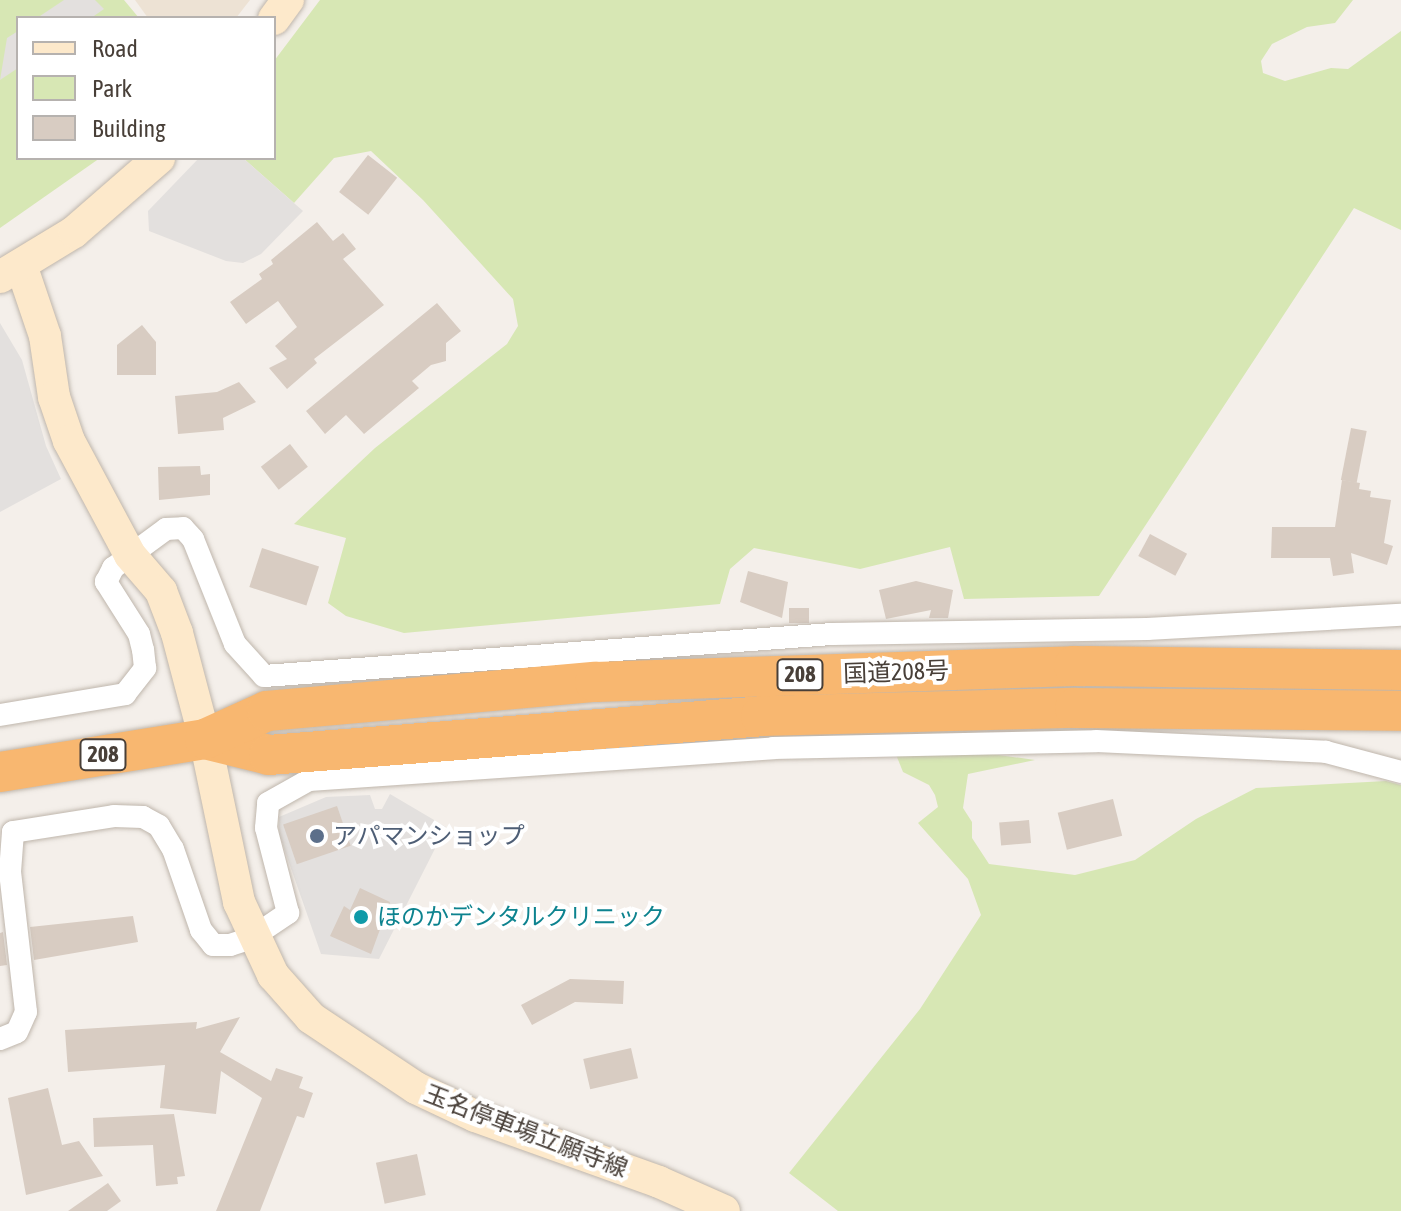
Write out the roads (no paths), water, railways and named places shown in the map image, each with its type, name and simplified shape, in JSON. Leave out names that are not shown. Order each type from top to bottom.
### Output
[{"type":"highway","name":"国道208号","points":[[0,772],[205,739],[267,711],[595,682],[1074,666],[1401,670]]},
{"type":"highway","name":"国道208号","points":[[205,739],[269,755],[761,716],[1075,708],[1401,711]]},
{"type":"main road","points":[[276,16],[288,0]]},
{"type":"main road","points":[[10,271],[74,232],[157,160]]},
{"type":"main road","name":"玉名停車場立願寺線","points":[[10,271],[45,336],[54,397],[69,441],[130,555],[161,591],[205,739],[239,902],[251,938],[273,975],[311,1018],[416,1088],[475,1116],[659,1182],[724,1211]]},
{"type":"street","points":[[0,715],[125,694],[145,668],[143,650],[139,634],[106,582],[130,555],[166,529],[183,528],[193,539],[235,644],[264,676],[832,634],[1147,629],[1401,615]]},
{"type":"street","points":[[0,1039],[17,1032],[26,1012],[10,872],[13,832],[114,816],[143,817],[159,826],[173,849],[192,912],[213,945],[251,938],[288,913],[266,828],[268,803],[309,780],[773,748],[1096,741],[1326,752],[1401,772]]},
{"type":"place","name":"アパマンショップ","points":[[317,836]]},
{"type":"place","name":"ほのかデンタルクリニック","points":[[361,917]]}]
